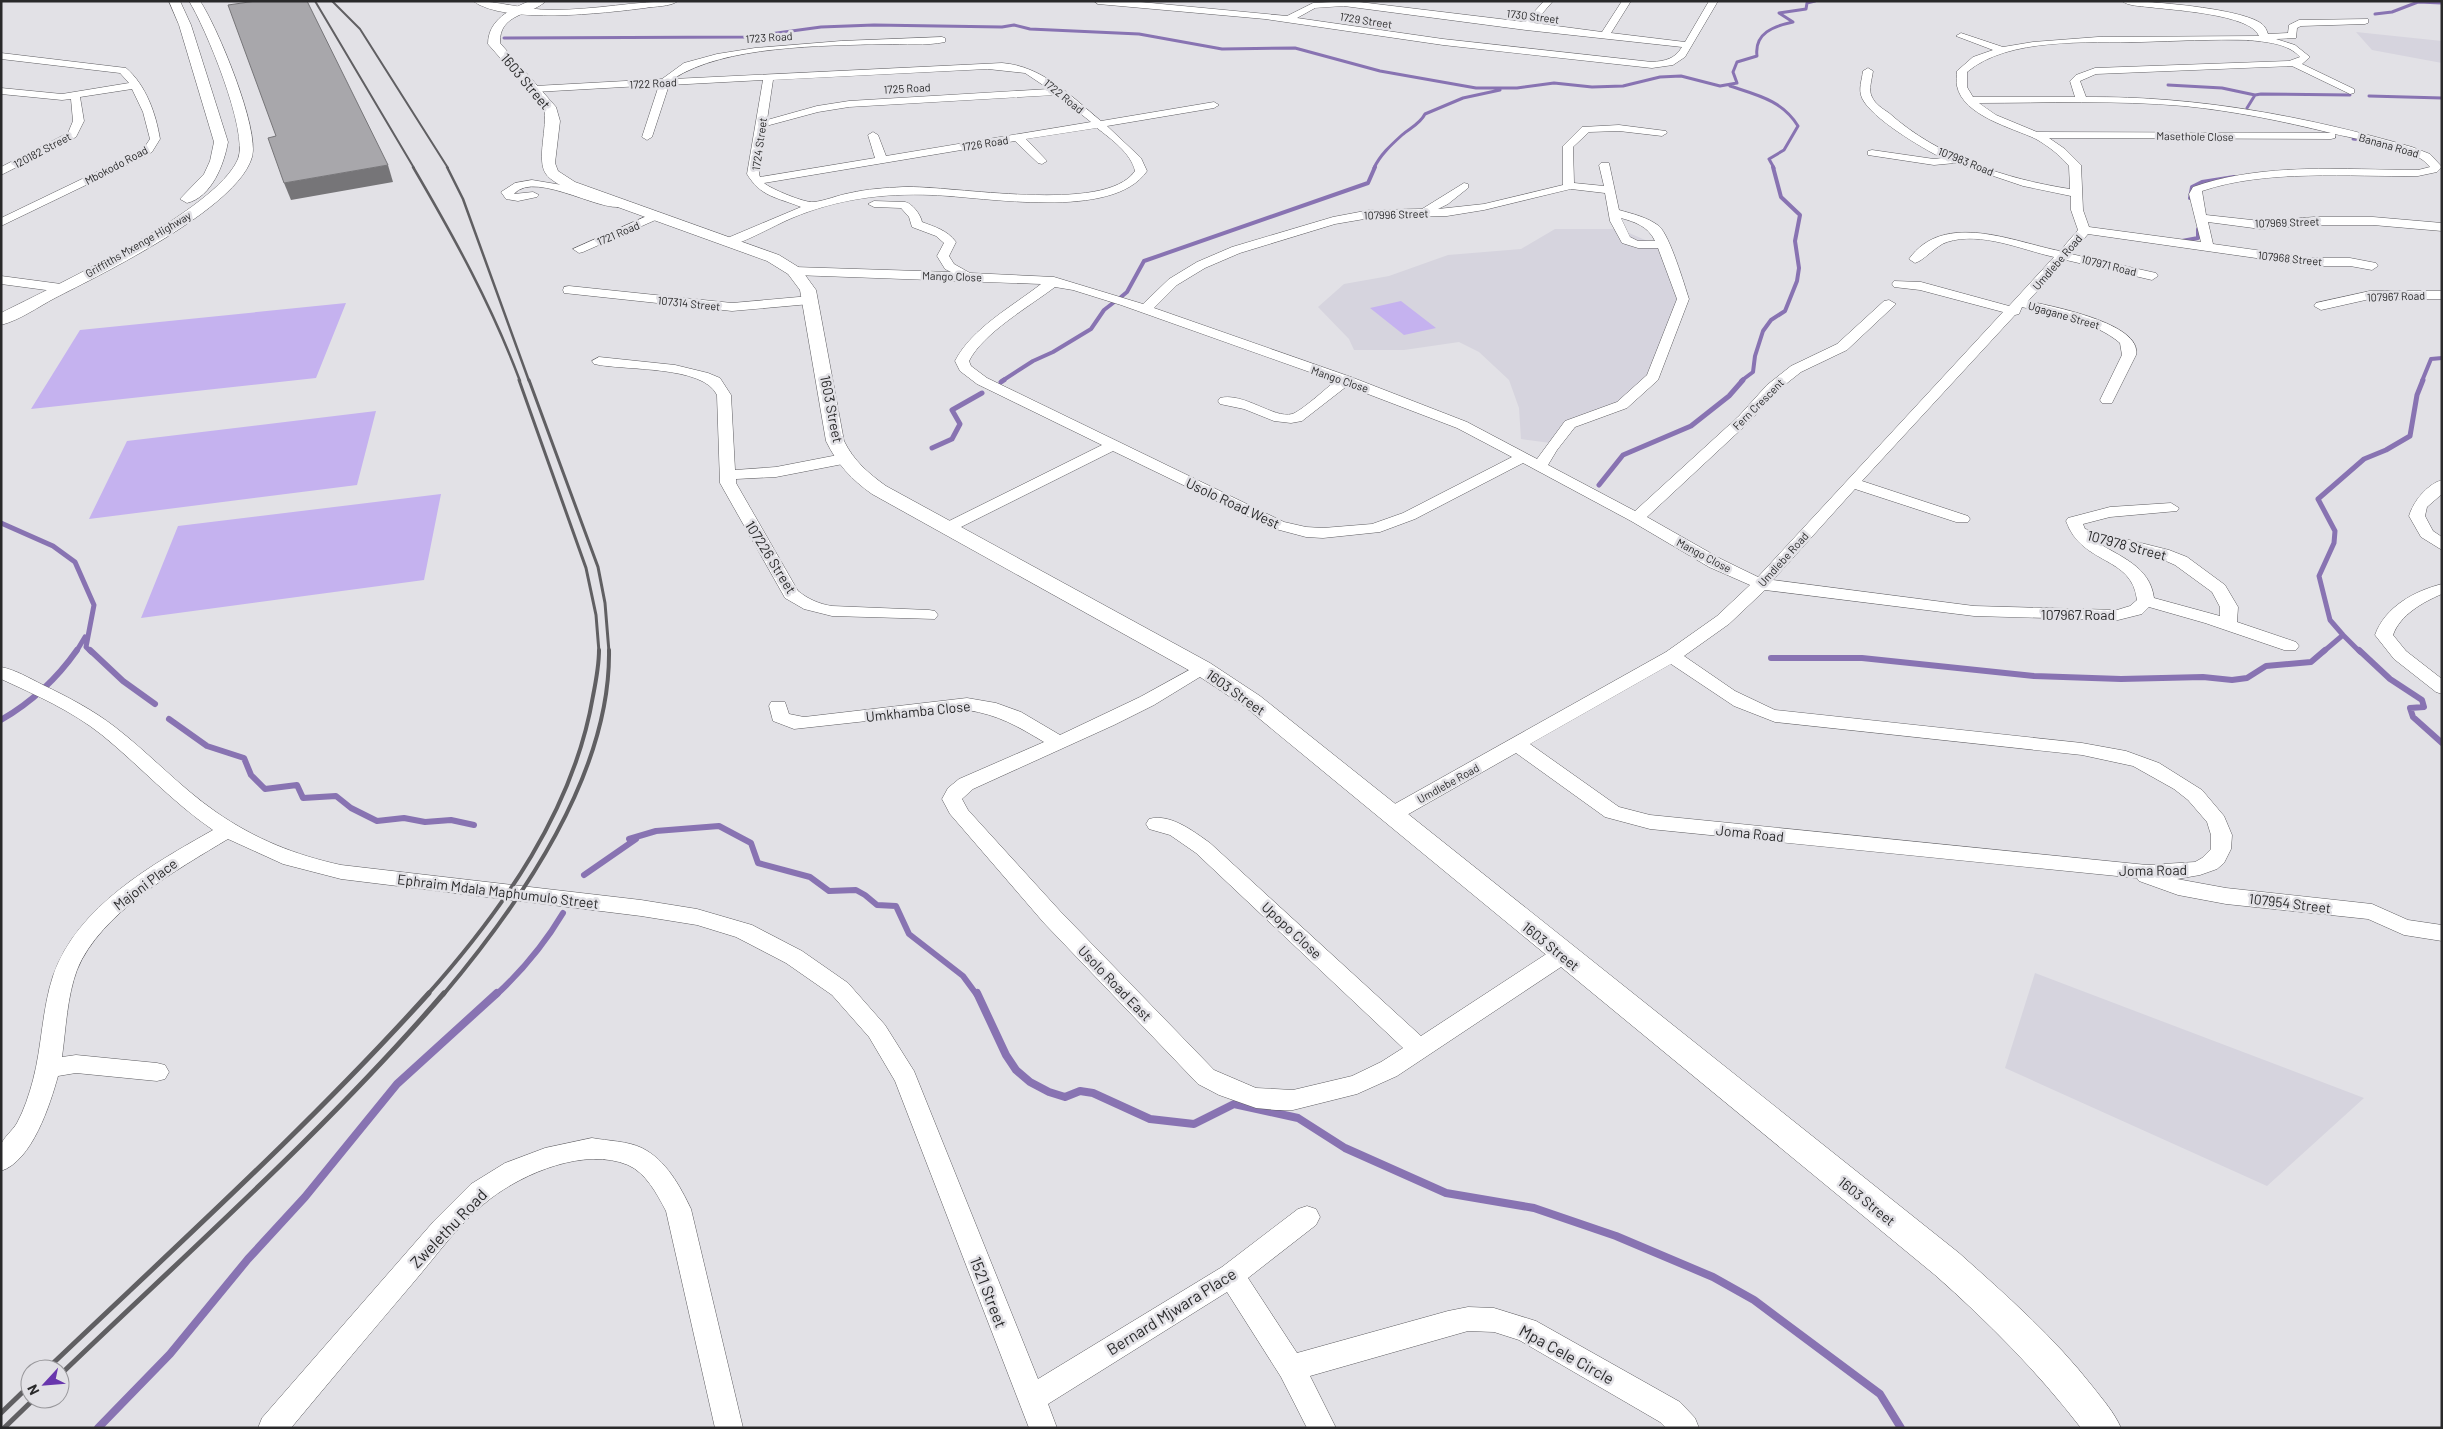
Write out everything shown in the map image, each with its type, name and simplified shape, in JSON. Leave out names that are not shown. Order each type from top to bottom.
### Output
[{"type":"street","name":"Griffiths Mxenge Highway","points":[[1,306],[162,217],[205,184],[218,161],[221,142],[185,25],[174,1]]},
{"type":"street","name":"Griffiths Mxenge Highway","points":[[1,320],[190,215],[228,182],[244,160],[247,147],[245,132],[217,43],[202,12],[194,1]]},
{"type":"street","points":[[477,1],[495,7],[531,5],[570,13],[674,1]]},
{"type":"street","name":"1729 Street","points":[[1098,1],[1290,19],[1408,38],[1630,64],[1670,63],[1682,55],[1714,1]]},
{"type":"street","points":[[1526,26],[1549,1]]},
{"type":"street","points":[[1604,36],[1627,1]]},
{"type":"street","points":[[2082,101],[2075,81],[2078,77],[2095,71],[2293,63],[2304,60],[2304,54],[2292,47],[2265,38],[2258,25],[2232,16],[2126,1]]},
{"type":"street","name":"1730 Street","points":[[1290,19],[1313,6],[1336,3],[1688,45]]},
{"type":"street","name":"1603 Street","points":[[531,5],[498,26],[492,38],[494,44],[546,101],[552,112],[548,154],[548,164],[552,173],[570,185],[773,258],[794,272],[808,290],[835,441],[844,459],[864,481],[1202,668],[1252,701],[1562,955],[1963,1278],[2026,1337],[2078,1391],[2104,1428]]},
{"type":"street","points":[[1971,100],[1962,87],[1965,66],[1982,56],[2003,50],[2056,41],[2293,36],[2292,27],[2300,24],[2366,21]]},
{"type":"street","points":[[1961,36],[2003,50]]},
{"type":"street","name":"1723 Road","points":[[665,82],[670,75],[681,67],[701,59],[736,52],[942,40]]},
{"type":"street","name":"Mbokodo Road","points":[[1,56],[111,67],[129,74],[136,85],[154,133],[153,144],[148,150],[1,223]]},
{"type":"street","points":[[2293,63],[2350,91]]},
{"type":"street","name":"1722 Road","points":[[535,89],[975,66],[1008,67],[1032,72],[1099,124],[1136,159],[1141,170],[1133,181],[1113,190],[1086,196],[1058,198],[889,191],[851,195],[806,208],[729,242]]},
{"type":"street","name":"107983 Road","points":[[1868,71],[1865,91],[1867,98],[1885,117],[1917,140],[1956,160],[2036,187],[2077,194]]},
{"type":"street","name":"1724 Street","points":[[768,77],[753,174],[756,181],[774,194],[806,208]]},
{"type":"street","points":[[647,137],[654,122],[665,82]]},
{"type":"street","points":[[1,91],[51,96],[75,96],[136,85]]},
{"type":"street","name":"1725 Road","points":[[762,124],[817,109],[849,104],[1056,92]]},
{"type":"street","name":"120182 Street","points":[[1,172],[72,135],[80,122],[75,96]]},
{"type":"street","name":"Banana Road","points":[[1971,100],[2161,102],[2213,106],[2283,118],[2416,152],[2431,159],[2436,167],[2433,170],[2418,173],[2282,173],[2216,182],[2197,189],[2195,194],[2208,247]]},
{"type":"street","name":"Umdlebe Road","points":[[1391,815],[1672,656],[1723,620],[1762,584],[1852,483],[2066,255],[2084,230],[2077,210],[2075,165],[2064,154],[2035,135],[1994,117],[1971,100]]},
{"type":"street","name":"1726 Road","points":[[756,181],[1214,105]]},
{"type":"street","points":[[1568,186],[1570,174],[1568,168],[1568,146],[1586,129],[1619,128],[1662,133]]},
{"type":"street","points":[[873,135],[882,161]]},
{"type":"street","name":"Masethole Close","points":[[2035,135],[2355,136]]},
{"type":"street","points":[[1018,138],[1042,161]]},
{"type":"street","points":[[1872,153],[1934,162],[1956,160]]},
{"type":"street","points":[[1605,165],[1604,170],[1609,183],[1608,190],[1614,212],[1626,240],[1635,244],[1661,244]]},
{"type":"street","points":[[534,195],[518,198],[510,196],[506,192],[524,184],[539,182],[583,196],[621,204]]},
{"type":"street","points":[[1417,213],[1444,202],[1464,186]]},
{"type":"street","name":"107996 Street","points":[[1145,309],[1173,282],[1188,272],[1236,250],[1357,215],[1417,213],[1484,207],[1568,186],[1608,190]]},
{"type":"street","points":[[806,208],[868,204],[905,205],[908,211],[915,216],[916,224],[940,233],[950,242],[943,256],[944,261],[967,277]]},
{"type":"street","points":[[1540,466],[1550,448],[1570,424],[1622,405],[1653,377],[1683,299],[1669,259],[1656,230],[1640,220],[1614,212]]},
{"type":"street","name":"1721 Road","points":[[579,249],[656,216]]},
{"type":"street","name":"107969 Street","points":[[2202,218],[2261,225],[2315,221],[2373,221]]},
{"type":"street","points":[[2373,221],[2442,227]]},
{"type":"street","points":[[2084,230],[2208,247]]},
{"type":"street","name":"107971 Road","points":[[1915,259],[1921,252],[1937,242],[1960,237],[2005,242],[2152,276]]},
{"type":"street","name":"107968 Street","points":[[2208,247],[2312,262],[2350,262],[2372,266]]},
{"type":"street","name":"Mango Close","points":[[794,272],[967,277],[1054,282],[1075,286],[1346,380],[1462,425],[1636,518],[1715,563],[1762,584],[1854,596]]},
{"type":"street","points":[[1,280],[61,288]]},
{"type":"street","name":"Usolo Road West","points":[[1054,282],[974,343],[962,360],[965,368],[982,381],[1278,525],[1306,532],[1324,533],[1374,529],[1394,523],[1524,457]]},
{"type":"street","name":"Ugagane Street","points":[[1898,284],[1927,287],[2099,325],[2125,339],[2129,344],[2130,354],[2107,400]]},
{"type":"street","name":"107314 Street","points":[[569,290],[732,308],[810,300]]},
{"type":"street","name":"107967 Road","points":[[2321,306],[2370,295],[2415,293],[2442,295]]},
{"type":"street","name":"Fern Crescent","points":[[1636,518],[1744,419],[1778,383],[1806,363],[1847,344],[1888,304]]},
{"type":"street","name":"107226 Street","points":[[599,361],[695,374],[714,380],[719,385],[724,395],[727,475],[731,491],[791,594],[799,601],[818,609],[832,611],[929,615]]},
{"type":"street","points":[[1225,401],[1240,403],[1281,419],[1290,420],[1297,418],[1346,380]]},
{"type":"street","points":[[947,528],[1113,445]]},
{"type":"street","points":[[727,475],[776,472],[844,459]]},
{"type":"street","points":[[1852,483],[1962,519]]},
{"type":"street","points":[[2442,485],[2420,505],[2417,516],[2427,534],[2442,545]]},
{"type":"street","points":[[2171,508],[2097,514],[2074,521],[2077,532],[2091,546],[2123,564],[2142,580],[2146,589],[2146,601],[2228,624],[2290,646]]},
{"type":"street","name":"107978 Street","points":[[2077,532],[2163,553],[2182,561],[2219,588],[2229,606],[2228,624]]},
{"type":"street","points":[[2442,589],[2426,594],[2406,607],[2384,634],[2400,655],[2442,688]]},
{"type":"street","name":"107967 Road","points":[[1854,596],[1974,611],[2105,616],[2136,610],[2146,601]]},
{"type":"street","name":"Joma Road","points":[[1517,744],[1612,812],[1650,822],[2138,872],[2186,871],[2202,868],[2213,862],[2221,851],[2222,837],[2213,815],[2199,799],[2165,773],[2139,761],[2078,749],[1844,724],[1766,713],[1736,699],[1672,656]]},
{"type":"street","name":"Usolo Road East","points":[[1202,668],[1148,701],[1060,744],[966,784],[955,793],[952,799],[960,814],[1052,917],[1206,1077],[1227,1088],[1256,1098],[1293,1100],[1342,1088],[1376,1077],[1562,955]]},
{"type":"street","name":"Ephraim Mdala Maphumulo Street","points":[[2,674],[54,697],[99,724],[226,831],[268,852],[304,865],[360,874],[641,908],[696,917],[744,932],[794,957],[840,989],[877,1032],[906,1078],[936,1156]]},
{"type":"street","name":"Umkhamba Close","points":[[778,706],[780,717],[794,723],[804,723],[952,705],[981,706],[1014,716],[1060,744]]},
{"type":"street","name":"Upopo Close","points":[[1156,824],[1177,830],[1203,848],[1419,1048]]},
{"type":"street","name":"Majoni Place","points":[[1,1161],[12,1151],[31,1122],[48,1068],[59,997],[68,965],[88,934],[118,902],[157,872],[226,831]]},
{"type":"street","name":"107954 Street","points":[[2138,872],[2178,887],[2298,906],[2372,912],[2404,927],[2442,934]]},
{"type":"street","points":[[48,1068],[76,1064],[157,1072]]},
{"type":"street","name":"Zwelethu Road","points":[[272,1428],[443,1229],[480,1192],[514,1170],[538,1161],[592,1148],[636,1156],[660,1177],[678,1209],[729,1428]]},
{"type":"street","name":"1521 Street","points":[[936,1156],[1043,1428]]},
{"type":"street","name":"Bernard Mjwara Place","points":[[1031,1400],[1231,1274],[1307,1217]]},
{"type":"street","points":[[1231,1274],[1291,1368],[1322,1428]]},
{"type":"street","name":"Mpa Cele Circle","points":[[1291,1368],[1448,1323],[1468,1319],[1494,1320],[1534,1334],[1670,1412],[1685,1428]]},
{"type":"shaded area","points":[[2356,32],[2442,41],[2442,63],[2372,50]]},
{"type":"shaded area","points":[[1555,229],[1620,229],[1652,243],[1660,252],[1678,298],[1653,372],[1626,400],[1571,419],[1551,443],[1521,439],[1519,408],[1509,380],[1479,352],[1459,342],[1404,350],[1354,350],[1349,339],[1318,307],[1344,284],[1389,276],[1448,255],[1521,249]]},
{"type":"shaded area","points":[[1401,301],[1436,328],[1404,335],[1370,308]]},
{"type":"shaded area","points":[[346,303],[316,378],[31,409],[80,330]]},
{"type":"shaded area","points":[[376,411],[357,485],[89,519],[127,441]]},
{"type":"shaded area","points":[[441,494],[424,580],[141,618],[178,526]]},
{"type":"shaded area","points":[[2035,973],[2364,1098],[2267,1186],[2005,1068]]},
{"type":"building","points":[[256,1],[307,1],[388,165],[284,183],[268,138],[276,136],[228,5]]},
{"type":"waterway","points":[[504,38],[748,37],[821,27],[874,25],[1002,27],[1014,25],[1030,29],[1139,34],[1222,49],[1295,48],[1380,71],[1476,88],[1517,88],[1554,83],[1592,87],[1623,86],[1660,77],[1681,76],[1720,86],[1737,83],[1733,72],[1737,62],[1757,56],[1757,48],[1762,36],[1772,28],[1793,22],[1779,13],[1806,9],[1807,3],[1815,1]]},
{"type":"waterway","points":[[2375,14],[2392,12],[2418,2],[2442,3]]},
{"type":"waterway","points":[[2168,85],[2222,88],[2255,95]]},
{"type":"waterway","points":[[1730,86],[1777,104],[1792,117],[1798,126],[1784,150],[1769,159],[1774,168]]},
{"type":"waterway","points":[[1374,168],[1386,150],[1418,123],[1425,114],[1463,98],[1500,90]]},
{"type":"waterway","points":[[2247,108],[2255,95]]},
{"type":"waterway","points":[[2255,95],[2350,95]]},
{"type":"waterway","points":[[2369,96],[2442,98]]},
{"type":"waterway","points":[[2353,139],[2370,141]]},
{"type":"waterway","points":[[1121,297],[1127,292],[1144,261],[1368,183],[1375,167]]},
{"type":"waterway","points":[[1741,381],[1753,372],[1755,356],[1763,331],[1771,320],[1785,311],[1797,281],[1799,268],[1795,241],[1800,215],[1781,197],[1773,167]]},
{"type":"waterway","points":[[2190,198],[2192,187],[2202,182],[2234,177]]},
{"type":"waterway","points":[[2182,241],[2198,238],[2198,229]]},
{"type":"waterway","points":[[1002,381],[1033,361],[1053,352],[1091,329],[1104,310],[1113,303]]},
{"type":"waterway","points":[[2422,381],[2431,359],[2442,358]]},
{"type":"waterway","points":[[1599,485],[1623,455],[1691,426],[1729,396],[1743,380]]},
{"type":"waterway","points":[[2343,635],[2330,620],[2319,576],[2334,543],[2335,531],[2318,499],[2364,459],[2386,450],[2410,436],[2417,395],[2423,380]]},
{"type":"waterway","points":[[932,448],[952,439],[960,424],[952,410],[982,393]]},
{"type":"waterway","points":[[1,523],[53,546],[75,562],[94,605],[86,647],[91,652]]},
{"type":"waterway","points":[[2323,652],[2343,635]]},
{"type":"waterway","points":[[2343,635],[2360,652]]},
{"type":"waterway","points":[[76,652],[85,637]]},
{"type":"waterway","points":[[1,720],[43,690],[77,650]]},
{"type":"waterway","points":[[90,650],[123,681],[155,704]]},
{"type":"waterway","points":[[1771,658],[1862,658],[2034,676],[2121,679],[2203,677],[2232,680],[2247,678],[2266,666],[2311,662],[2325,650]]},
{"type":"waterway","points":[[2359,650],[2390,679],[2422,700],[2424,707],[2410,708],[2413,717],[2442,743]]},
{"type":"waterway","points":[[169,719],[207,746],[244,758],[251,775],[265,789],[297,785],[303,798],[336,796],[351,808],[377,821],[404,818],[425,822],[451,820],[474,825]]},
{"type":"waterway","points":[[629,839],[656,831],[719,826],[751,843],[758,863],[810,877],[829,891],[856,890],[877,905],[896,906],[909,934],[963,976],[977,995]]},
{"type":"waterway","points":[[584,875],[636,839]]},
{"type":"waterway","points":[[496,995],[532,957],[563,913]]},
{"type":"waterway","points":[[98,1428],[170,1354],[248,1259],[305,1197],[397,1084],[497,993]]},
{"type":"waterway","points":[[977,993],[1006,1055],[1016,1070],[1030,1082],[1049,1092],[1065,1097],[1080,1091],[1093,1093],[1150,1119],[1194,1124],[1234,1104],[1298,1118],[1345,1148],[1446,1193],[1534,1208],[1616,1236],[1713,1277],[1754,1300],[1880,1394],[1901,1428]]},
{"type":"railway","points":[[315,1],[414,168]]},
{"type":"railway","points":[[332,1],[360,29],[448,168]]},
{"type":"railway","points":[[413,167],[485,299],[520,381]]},
{"type":"railway","points":[[447,167],[463,199],[529,381]]},
{"type":"railway","points":[[519,380],[586,568],[596,615],[599,651]]},
{"type":"railway","points":[[529,380],[598,567],[605,603],[609,651]]},
{"type":"railway","points":[[427,995],[508,893],[552,818],[570,778],[584,738],[596,679],[599,651]]},
{"type":"railway","points":[[443,995],[502,920],[530,879],[556,835],[578,790],[595,743],[606,697],[609,651]]},
{"type":"railway","points":[[58,1359],[337,1091],[429,993]]},
{"type":"railway","points":[[70,1366],[305,1141],[399,1044],[444,993]]},
{"type":"railway","points":[[1,1413],[20,1395]]},
{"type":"railway","points":[[4,1428],[24,1409]]}]
